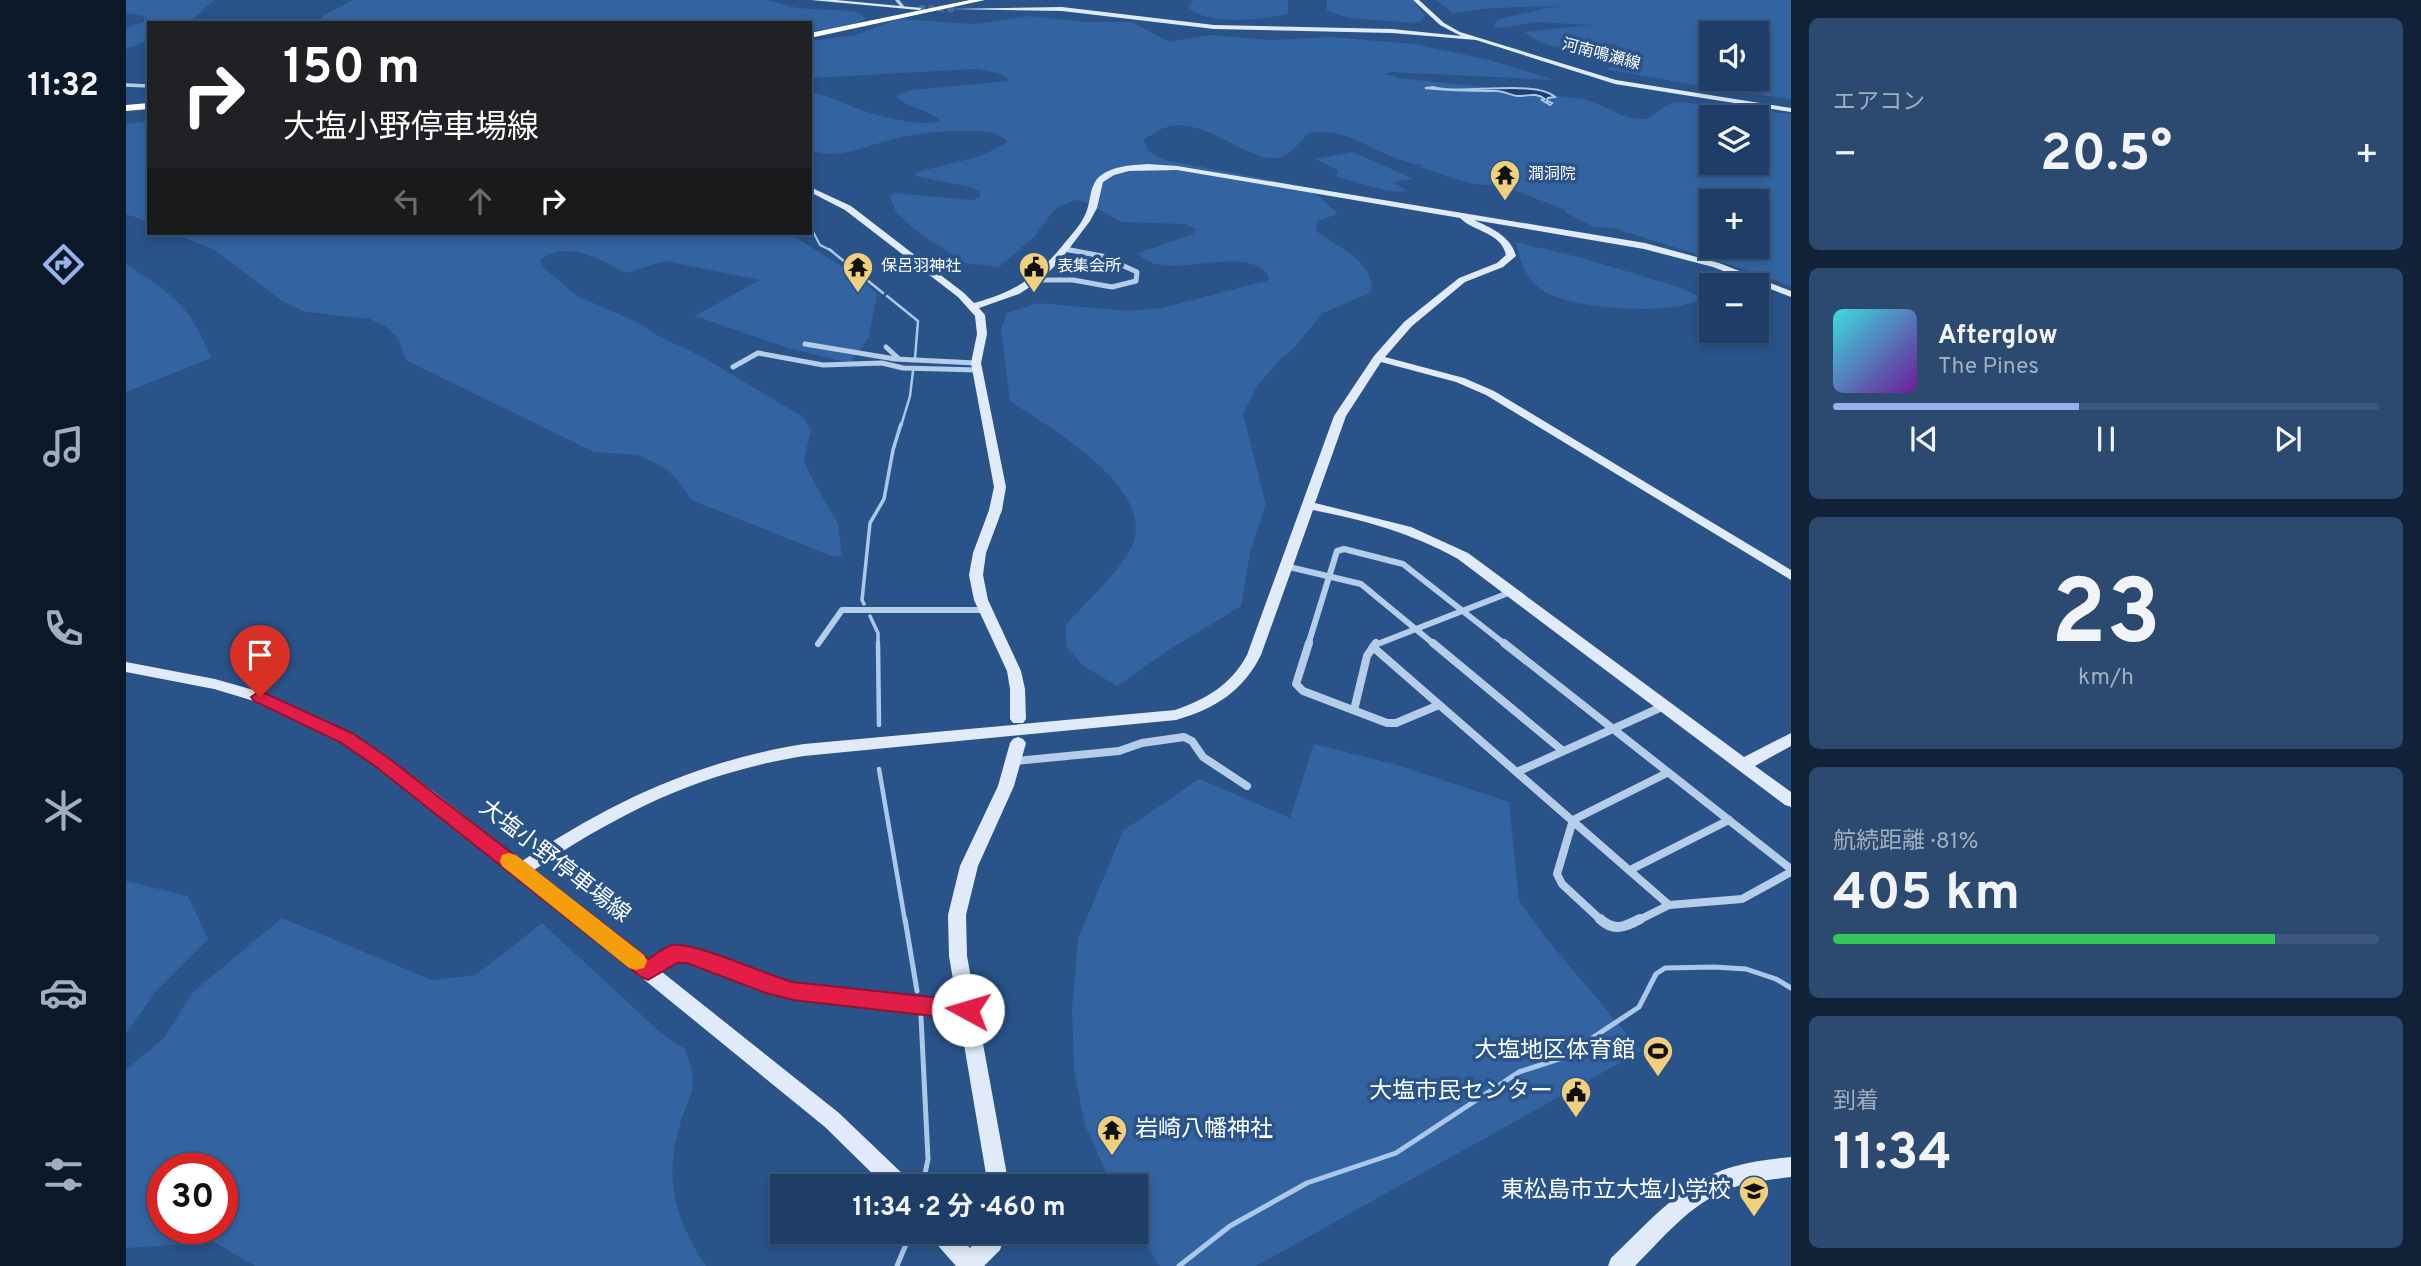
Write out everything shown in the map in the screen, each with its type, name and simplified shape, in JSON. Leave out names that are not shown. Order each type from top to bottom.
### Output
[{"type":"highway","points":[[812,35],[968,0]]},
{"type":"highway","points":[[812,35],[981,0]]},
{"type":"highway","points":[[126,104],[147,102]]},
{"type":"street","points":[[814,0],[919,8]]},
{"type":"street","points":[[897,0],[902,6]]},
{"type":"street","name":"河南鳴瀬線","points":[[1416,0],[1450,29],[1474,39],[1615,82],[1791,110]]},
{"type":"street","points":[[954,9],[1062,9],[1202,26],[1392,31],[1474,39]]},
{"type":"street","points":[[126,85],[147,86]]},
{"type":"street","points":[[974,306],[1018,292],[1039,280],[1085,223],[1098,183],[1110,174],[1139,168],[1177,167],[1671,252],[1737,272],[1791,294]]},
{"type":"street","points":[[812,190],[848,208],[974,306],[983,323],[977,367],[1000,487],[999,504],[978,560],[976,576],[985,610],[1014,670],[1018,687],[1018,719]]},
{"type":"street","points":[[521,870],[551,850],[659,790],[697,774],[744,760],[804,750],[1147,719],[1176,715],[1221,697],[1247,671],[1340,416],[1378,358],[1408,324],[1447,291],[1462,280],[1500,265],[1511,256],[1502,239],[1465,219],[1462,214]]},
{"type":"street","points":[[1039,280],[1073,280],[1112,287],[1136,281],[1137,272],[1122,263],[1099,254],[1065,249]]},
{"type":"street","points":[[805,344],[899,359],[977,367]]},
{"type":"street","points":[[886,347],[899,359],[903,368]]},
{"type":"street","points":[[733,367],[758,353],[823,365],[881,363],[903,368],[977,367]]},
{"type":"street","points":[[1378,358],[1460,380],[1496,397],[1791,576]]},
{"type":"street","points":[[1308,505],[1379,520],[1417,532],[1463,556],[1791,801]]},
{"type":"street","points":[[1439,705],[1396,723],[1387,723],[1303,691],[1296,684],[1337,551],[1344,549],[1395,560],[1462,610],[1791,871],[1742,899],[1669,905],[1622,928],[1608,926],[1562,884],[1557,874],[1573,820],[1667,773]]},
{"type":"street","points":[[1285,566],[1361,584],[1563,751]]},
{"type":"street","points":[[1354,710],[1367,656],[1377,642],[1511,592]]},
{"type":"street","points":[[818,644],[842,610],[985,610]]},
{"type":"street","points":[[1373,647],[1669,905]]},
{"type":"street","name":"大塩小野停車場線","points":[[126,667],[202,681],[248,694],[346,738],[390,768],[648,971],[832,1120],[888,1174]]},
{"type":"street","points":[[1517,772],[1664,706]]},
{"type":"street","points":[[1015,761],[1119,751],[1142,743],[1184,737],[1192,741],[1203,757],[1247,786]]},
{"type":"street","points":[[1743,765],[1791,739]]},
{"type":"street","points":[[996,1174],[958,956],[957,915],[968,866],[1006,786],[1018,743]]},
{"type":"street","points":[[1630,870],[1729,820]]},
{"type":"street","points":[[648,971],[673,954],[688,954],[766,984],[793,991],[968,1010]]},
{"type":"street","points":[[1619,1266],[1681,1208],[1713,1185],[1765,1170],[1791,1167]]},
{"type":"street","points":[[952,1244],[971,1265],[990,1244]]},
{"type":"shaded area","points":[[126,0],[214,0],[190,21],[147,21],[147,41],[126,49],[126,28],[144,22],[144,16],[126,13]]},
{"type":"shaded area","points":[[353,0],[768,0],[797,8],[853,11],[865,20],[841,28],[812,31],[812,21],[319,21],[324,15]]},
{"type":"shaded area","points":[[1194,0],[1288,0],[1288,13],[1261,18],[1219,19],[1206,17],[1188,7]]},
{"type":"shaded area","points":[[1327,0],[1412,0],[1425,16],[1414,23],[1350,18],[1327,11]]},
{"type":"shaded area","points":[[1436,0],[1791,0],[1791,99],[1728,91],[1769,91],[1769,21],[1699,21],[1699,86],[1605,69],[1639,59],[1625,53],[1580,55],[1619,43],[1582,48],[1558,47],[1536,40],[1525,32],[1590,25],[1536,22],[1502,28],[1493,26],[1498,19],[1558,6],[1493,8],[1452,13]]},
{"type":"shaded area","points":[[1030,16],[1086,22],[1132,22],[1169,42],[1211,35],[1271,40],[1331,37],[1414,44],[1489,60],[1555,80],[1391,72],[1385,74],[1398,78],[1581,99],[1642,119],[1674,103],[1708,105],[1699,105],[1699,175],[1769,175],[1769,112],[1791,114],[1791,287],[1769,278],[1769,273],[1756,273],[1712,259],[1769,259],[1769,189],[1699,189],[1699,255],[1614,228],[1594,227],[1564,212],[1566,210],[1498,184],[1469,183],[1448,177],[1338,134],[1309,133],[1288,153],[1273,158],[1260,156],[1215,135],[1183,125],[1167,127],[1143,140],[1149,151],[1164,160],[1287,183],[1319,196],[1338,214],[1317,221],[1316,231],[1361,264],[1371,281],[1371,292],[1323,313],[1257,386],[1243,414],[1266,504],[1250,552],[1241,606],[1170,649],[1117,686],[1082,665],[1066,646],[1066,625],[1107,581],[1129,552],[1136,529],[1131,507],[1118,485],[1098,464],[1010,401],[1001,329],[1007,313],[1038,303],[1128,311],[1162,308],[1269,280],[1268,274],[1255,265],[1239,261],[1166,266],[1150,262],[1138,253],[1193,234],[1196,229],[1185,224],[1121,222],[1086,202],[1074,200],[1056,208],[1034,237],[999,267],[965,263],[915,230],[896,212],[890,196],[894,193],[972,200],[980,197],[980,192],[974,188],[915,176],[917,172],[981,156],[1008,142],[997,134],[988,132],[945,131],[888,140],[843,153],[821,153],[812,151],[812,93],[827,96],[884,117],[931,123],[940,121],[896,96],[911,90],[1009,81],[1002,74],[976,69],[812,78],[812,41],[856,35],[898,19],[974,24]]},
{"type":"shaded area","points":[[1425,88],[1532,89],[1555,97],[1548,98],[1547,101],[1552,103],[1550,105],[1542,100],[1545,99],[1535,95]]},
{"type":"shaded area","points":[[147,121],[147,221],[126,214],[126,124]]},
{"type":"shaded area","points":[[1352,152],[1414,179],[1393,182],[1407,191],[1380,189],[1336,177],[1338,170],[1316,159]]},
{"type":"shaded area","points":[[178,235],[792,235],[863,280],[877,294],[869,337],[850,363],[788,348],[695,316],[760,280],[666,261],[625,273],[594,257],[572,251],[561,251],[540,259],[542,266],[577,296],[635,321],[660,337],[699,355],[803,417],[811,430],[804,460],[838,524],[842,557],[829,555],[692,500],[673,475],[663,467],[638,455],[594,452],[406,360],[398,338],[385,326],[370,319],[306,312],[282,301],[214,250]]},
{"type":"shaded area","points":[[1516,242],[1586,259],[1681,288],[1698,296],[1698,300],[1684,305],[1642,309],[1594,305],[1553,296],[1530,279],[1521,262]]},
{"type":"shaded area","points":[[126,264],[178,302],[195,325],[211,358],[126,392]]},
{"type":"shaded area","points":[[1314,744],[1397,765],[1509,802],[1519,901],[1546,938],[1641,1051],[1256,1266],[1160,1266],[1146,1244],[1148,1244],[1148,1174],[1107,1174],[1085,1125],[1074,1070],[1072,1008],[1078,939],[1123,831],[1199,779],[1290,818]]},
{"type":"shaded area","points":[[126,881],[188,896],[208,939],[157,990],[126,1033]]},
{"type":"shaded area","points":[[282,918],[432,980],[476,975],[542,923],[661,1033],[685,1049],[693,1084],[674,1151],[673,1186],[681,1219],[706,1266],[255,1266],[217,1244],[238,1244],[238,1153],[147,1153],[147,1244],[185,1244],[126,1248],[126,1070],[164,1038],[193,992]]},
{"type":"waterway","points":[[812,230],[820,245],[831,250]]},
{"type":"waterway","points":[[831,250],[883,293]]},
{"type":"waterway","points":[[887,296],[918,321],[915,358]]},
{"type":"waterway","points":[[901,426],[910,396],[913,371]]},
{"type":"waterway","points":[[864,604],[862,600],[870,523],[884,499],[901,424]]},
{"type":"waterway","points":[[870,616],[878,633],[878,643]]},
{"type":"waterway","points":[[878,643],[879,725]]},
{"type":"waterway","points":[[879,769],[905,921]]},
{"type":"waterway","points":[[905,919],[917,991]]},
{"type":"waterway","points":[[1179,1266],[1230,1226],[1307,1183],[1396,1153],[1519,1072],[1562,1058],[1639,1007],[1656,974],[1665,968],[1746,969],[1776,979],[1791,988]]},
{"type":"waterway","points":[[921,1017],[928,1159],[925,1174]]},
{"type":"waterway","points":[[897,1266],[906,1244]]},
{"type":"tunnel","points":[[919,8],[954,9]]},
{"type":"slow traffic","points":[[509,861],[636,961]]},
{"type":"place","name":"澗洞院","points":[[1505,202]]},
{"type":"place","name":"保呂羽神社","points":[[858,294]]},
{"type":"place","name":"表集会所","points":[[1034,294]]},
{"type":"place","name":"大塩地区体育館","points":[[1658,1078]]},
{"type":"place","name":"大塩市民センター","points":[[1576,1119]]},
{"type":"place","name":"岩崎八幡神社","points":[[1112,1157]]},
{"type":"place","name":"東松島市立大塩小学校","points":[[1754,1218]]},
{"type":"route","points":[[260,697],[297,712],[346,738],[381,762],[427,795],[648,971],[673,954],[688,954],[766,984],[793,991],[968,1010]]}]
